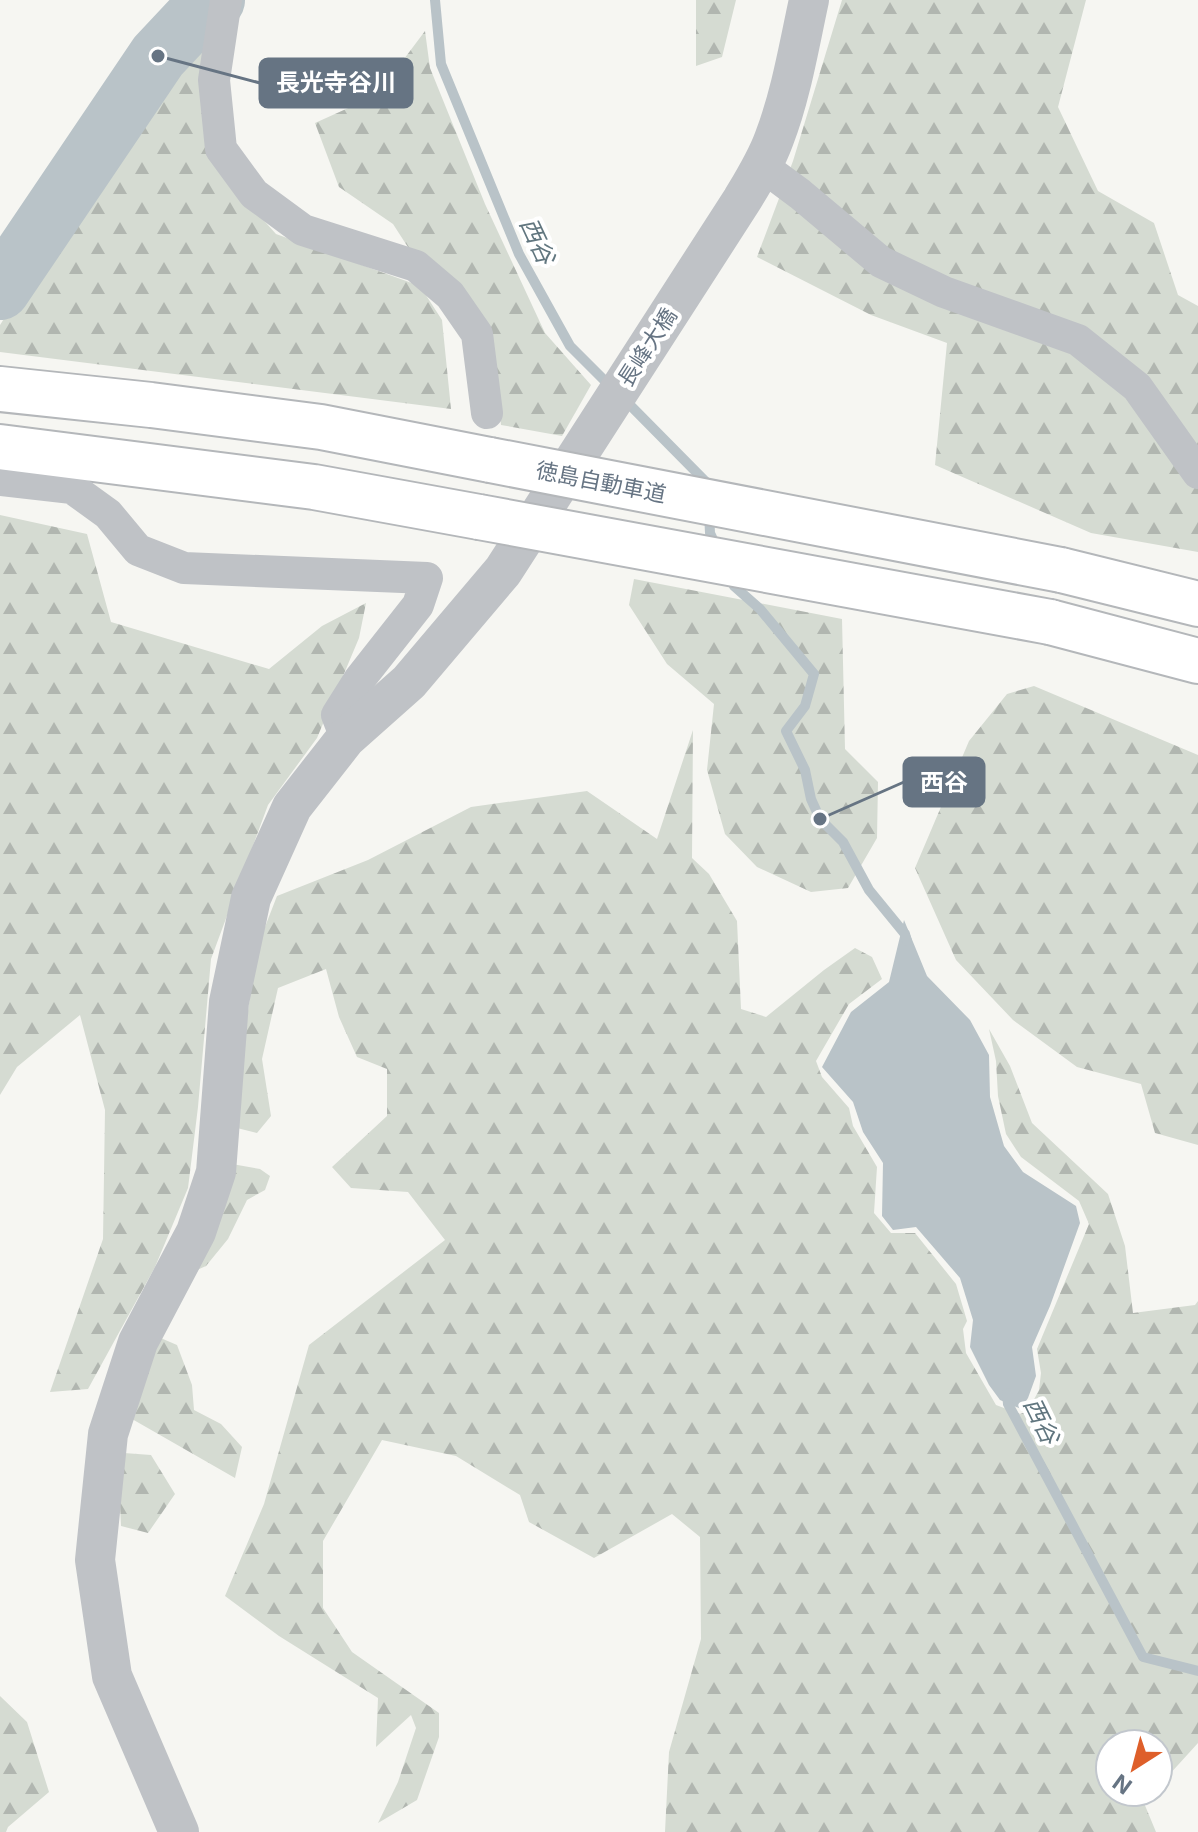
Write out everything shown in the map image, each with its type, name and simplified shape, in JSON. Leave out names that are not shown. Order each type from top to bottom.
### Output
[{"type":"highway","name":"徳島自動車道","points":[[0,389],[321,427],[1061,570],[1198,604]]},
{"type":"highway","points":[[0,447],[314,487],[1050,622],[1198,661]]},
{"type":"street","name":"長峰大橋","points":[[179,1832],[112,1676],[95,1560],[108,1434],[138,1342],[196,1232],[216,1172],[229,1002],[251,898],[292,807],[346,738],[409,682],[503,571],[742,200],[775,138],[809,0]]},
{"type":"street","points":[[225,3],[214,80],[221,149],[254,194],[303,230],[416,266],[450,295],[477,334],[487,413]]},
{"type":"street","points":[[762,166],[881,262],[944,292],[1078,340],[1137,387],[1198,473]]},
{"type":"street","points":[[0,480],[72,488],[108,514],[138,550],[184,568],[427,578],[418,605],[359,680],[337,715],[346,738]]},
{"type":"green space","points":[[696,0],[736,0],[722,57],[696,66]]},
{"type":"green space","points":[[842,0],[1086,0],[1058,107],[1098,191],[1154,223],[1178,295],[1198,306],[1198,552],[1091,533],[935,465],[947,343],[871,315],[757,257],[793,161]]},
{"type":"green space","points":[[425,31],[430,68],[485,204],[545,333],[591,385],[562,436],[501,425],[492,341],[413,255],[393,224],[339,187],[315,123],[377,95]]},
{"type":"green space","points":[[204,37],[207,148],[232,185],[276,234],[420,286],[442,320],[451,409],[0,352],[0,325],[77,205],[159,83]]},
{"type":"green space","points":[[0,515],[87,534],[111,622],[269,669],[322,626],[366,603],[359,638],[317,738],[268,805],[211,959],[188,1188],[155,1267],[88,1389],[50,1392],[103,1239],[105,1110],[80,1015],[17,1067],[0,1095]]},
{"type":"green space","points":[[634,579],[842,619],[845,749],[878,782],[877,838],[848,888],[811,892],[757,867],[725,834],[707,770],[714,704],[667,664],[629,605]]},
{"type":"green space","points":[[1034,686],[1198,755],[1198,1145],[1155,1133],[1141,1084],[1077,1067],[1013,1020],[956,960],[915,868],[969,741],[1007,694]]},
{"type":"green space","points":[[693,730],[692,858],[709,874],[737,921],[741,1009],[766,1017],[855,948],[872,957],[882,979],[849,1004],[816,1061],[822,1077],[849,1108],[853,1126],[877,1167],[874,1213],[891,1233],[915,1233],[956,1284],[967,1321],[963,1329],[966,1353],[996,1405],[1020,1414],[1028,1411],[1039,1390],[1041,1373],[1037,1349],[1089,1224],[1079,1201],[1021,1157],[1006,1134],[989,1029],[1010,1066],[1032,1123],[1108,1194],[1125,1246],[1133,1313],[1195,1305],[1198,1301],[1198,1743],[1174,1769],[1174,1728],[1094,1728],[1094,1808],[1146,1808],[1156,1832],[665,1832],[669,1752],[701,1639],[700,1537],[672,1514],[594,1558],[529,1522],[520,1495],[456,1456],[382,1440],[323,1541],[323,1608],[352,1652],[439,1713],[439,1737],[417,1800],[378,1823],[398,1782],[416,1728],[411,1715],[376,1747],[378,1698],[279,1636],[225,1596],[264,1504],[309,1345],[445,1240],[408,1192],[351,1188],[332,1167],[387,1116],[387,1069],[357,1057],[339,1017],[326,969],[278,988],[262,1059],[271,1116],[257,1133],[233,1127],[256,950],[277,896],[368,860],[471,807],[587,791],[657,839]]},
{"type":"green space","points":[[232,1164],[260,1169],[270,1176],[265,1190],[247,1200],[228,1239],[206,1266],[188,1274]]},
{"type":"green space","points":[[156,1336],[177,1345],[192,1385],[194,1410],[221,1424],[242,1447],[235,1478],[132,1419]]},
{"type":"green space","points":[[124,1453],[151,1455],[175,1494],[148,1533],[121,1526],[119,1483]]},
{"type":"green space","points":[[0,1696],[27,1722],[49,1792],[6,1832],[0,1832]]},
{"type":"shaded area","points":[[904,920],[927,976],[970,1020],[989,1055],[990,1097],[1004,1146],[1023,1172],[1076,1206],[1080,1223],[1032,1347],[1036,1376],[1021,1409],[1000,1400],[970,1347],[973,1320],[960,1278],[916,1227],[893,1230],[882,1216],[883,1163],[863,1132],[853,1102],[822,1067],[851,1012],[889,982]]},
{"type":"waterway","points":[[0,290],[158,56],[203,8],[215,0]]},
{"type":"waterway","name":"西谷","points":[[435,0],[441,64],[519,254],[570,346],[612,388]]},
{"type":"waterway","name":"西谷","points":[[624,399],[706,482],[707,489]]},
{"type":"waterway","name":"西谷","points":[[709,513],[710,533],[717,548]]},
{"type":"waterway","name":"西谷","points":[[730,577],[734,586],[760,609],[814,674],[805,706],[786,731],[805,770],[811,799],[820,819],[843,842],[869,890],[905,934],[907,941]]},
{"type":"waterway","name":"西谷","points":[[1007,1393],[1008,1404],[1143,1657],[1198,1671]]},
{"type":"place","name":"長光寺谷川","points":[[158,56]]},
{"type":"place","name":"西谷","points":[[820,819]]}]
